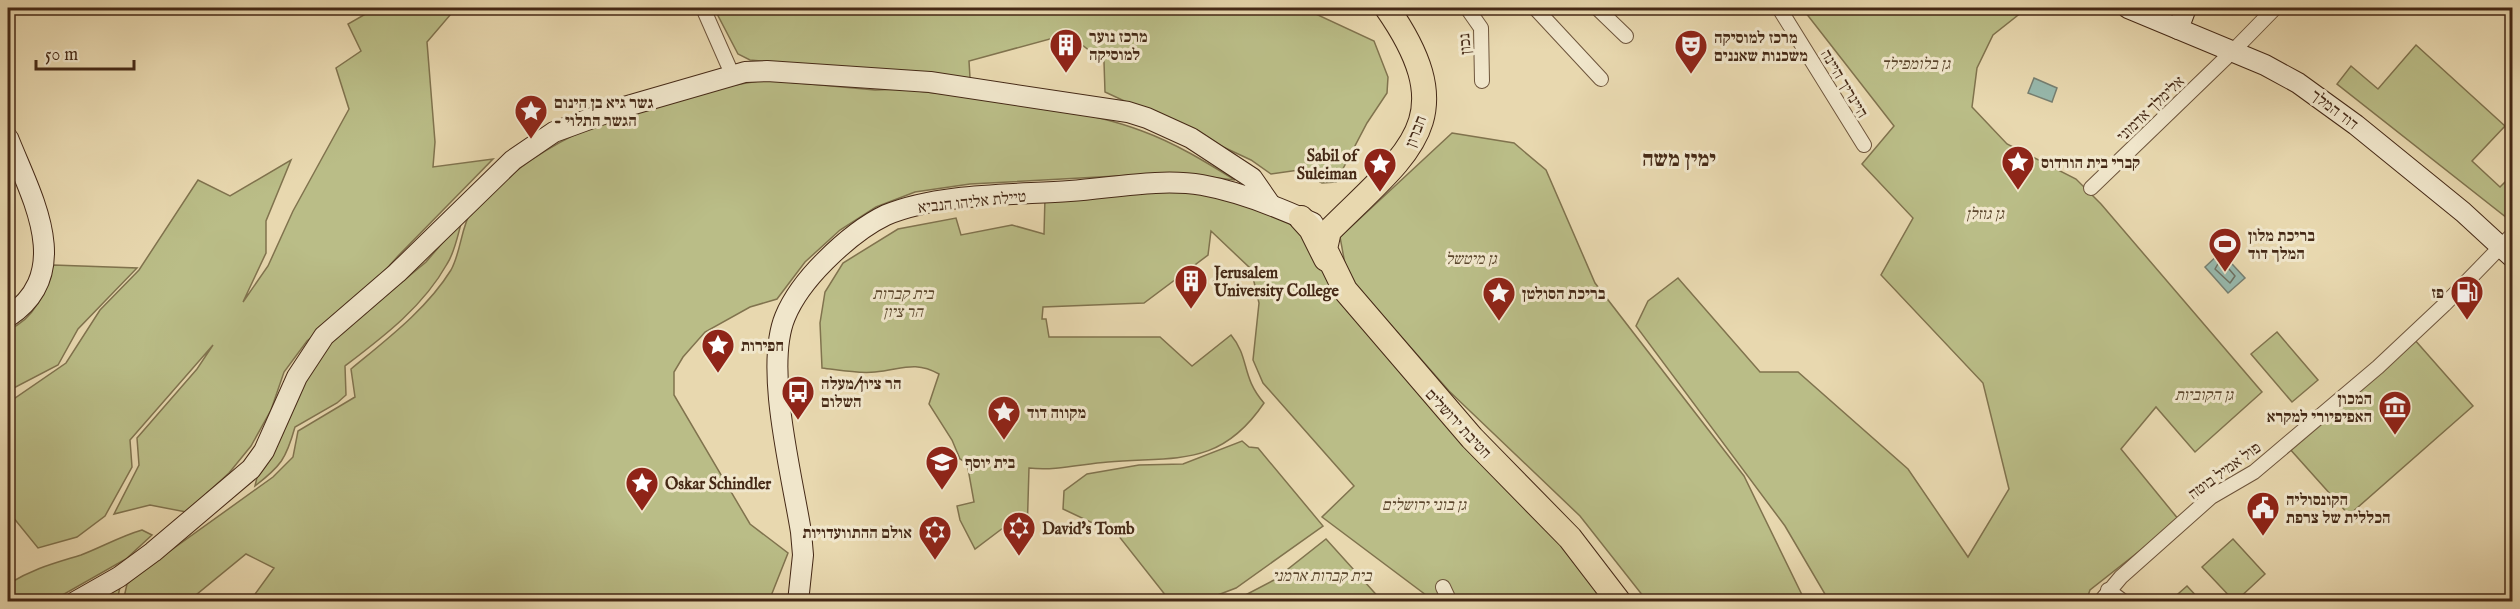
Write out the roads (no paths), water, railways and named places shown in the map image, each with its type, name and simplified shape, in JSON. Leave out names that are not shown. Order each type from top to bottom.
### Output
[{"type":"highway","name":"חברון","points":[[1329,231],[1399,163],[1414,142],[1423,119],[1422,78],[1415,57],[1387,8]]},
{"type":"highway","points":[[1301,218],[1311,229],[1320,250],[1331,265]]},
{"type":"highway","name":"חטיבת ירושלים","points":[[1329,231],[1324,246],[1331,265],[1345,290],[1376,329],[1472,438],[1555,522],[1619,602]]},
{"type":"street","points":[[703,8],[732,74]]},
{"type":"street","name":"נכון","points":[[1467,8],[1481,28],[1482,81]]},
{"type":"street","points":[[1535,8],[1601,79]]},
{"type":"street","points":[[1597,8],[1626,36]]},
{"type":"street","name":"היינריך היינה","points":[[1779,8],[1864,145]]},
{"type":"street","name":"דוד המלך","points":[[2128,8],[2280,72],[2331,105],[2509,246]]},
{"type":"street","points":[[2178,29],[2186,8]]},
{"type":"street","name":"אלימלך אדמוני","points":[[2091,188],[2233,51],[2274,8]]},
{"type":"street","points":[[75,602],[104,587],[153,552],[251,469],[268,443],[301,370],[324,336],[397,273],[513,160],[539,139],[563,128],[732,74],[767,71],[930,82],[1128,112],[1147,118],[1191,138],[1256,182],[1270,204]]},
{"type":"street","points":[[8,138],[36,209],[44,254],[40,279],[34,291],[24,305],[8,317]]},
{"type":"street","name":"טיילת אליהו הנביא","points":[[799,599],[801,532],[777,382],[777,347],[786,316],[795,297],[810,276],[848,240],[870,224],[903,209],[961,199],[1163,184],[1200,185],[1270,204],[1329,231]]},
{"type":"street","name":"פול אמיל בוטה","points":[[2104,596],[2211,497],[2254,472],[2378,367],[2477,273],[2509,246]]},
{"type":"street","points":[[1443,587],[1450,602]]},
{"type":"street","points":[[2104,596],[2124,602]]},
{"type":"water","points":[[2034,78],[2057,88],[2052,102],[2028,93]]},
{"type":"water","name":"בריכת מלון המלך דוד","points":[[2221,252],[2245,278],[2228,293],[2205,267]]},
{"type":"place","name":"מרכז נוער למוסיקה","points":[[1066,74]]},
{"type":"place","name":"מרכז למוסיקה משכנות שאננים","points":[[1691,75]]},
{"type":"place","name":"גשר גיא בן הינום - הגשר התלוי","points":[[531,140]]},
{"type":"place","name":"קברי בית הורדוס","points":[[2018,191]]},
{"type":"place","name":"Sabil of Suleiman","points":[[1380,193]]},
{"type":"place","name":"בריכת מלון המלך דוד","points":[[2225,273]]},
{"type":"place","name":"Jerusalem University College","points":[[1191,310]]},
{"type":"place","name":"פז","points":[[2467,321]]},
{"type":"place","name":"בריכת הסולטן","points":[[1499,322]]},
{"type":"place","name":"חפירות","points":[[718,374]]},
{"type":"place","name":"הר ציון/מעלה השלום","points":[[798,421]]},
{"type":"place","name":"המכון האפיפיורי למקרא","points":[[2395,436]]},
{"type":"place","name":"מקווה דוד","points":[[1004,441]]},
{"type":"place","name":"בית יוסף","points":[[942,491]]},
{"type":"place","name":"Oskar Schindler","points":[[642,512]]},
{"type":"place","name":"הקונסוליה הכללית של צרפת","points":[[2263,537]]},
{"type":"place","name":"David's Tomb","points":[[1019,557]]},
{"type":"place","name":"אולם ההתוועדויות","points":[[935,561]]},
{"type":"district","name":"ימין משה","points":[[1679,158]]},
{"type":"park label","name":"גן בלומפילד","points":[[1916,63]]},
{"type":"park label","name":"גן גוזלן","points":[[1985,213]]},
{"type":"park label","name":"גן מיטשל","points":[[1471,258]]},
{"type":"park label","name":"בית קברות הר ציון","points":[[903,302]]},
{"type":"park label","name":"גן הקוביות","points":[[2204,394]]},
{"type":"park label","name":"גן בוני ירושלים","points":[[1424,504]]},
{"type":"park label","name":"בית קברות ארמני","points":[[1322,575]]}]
